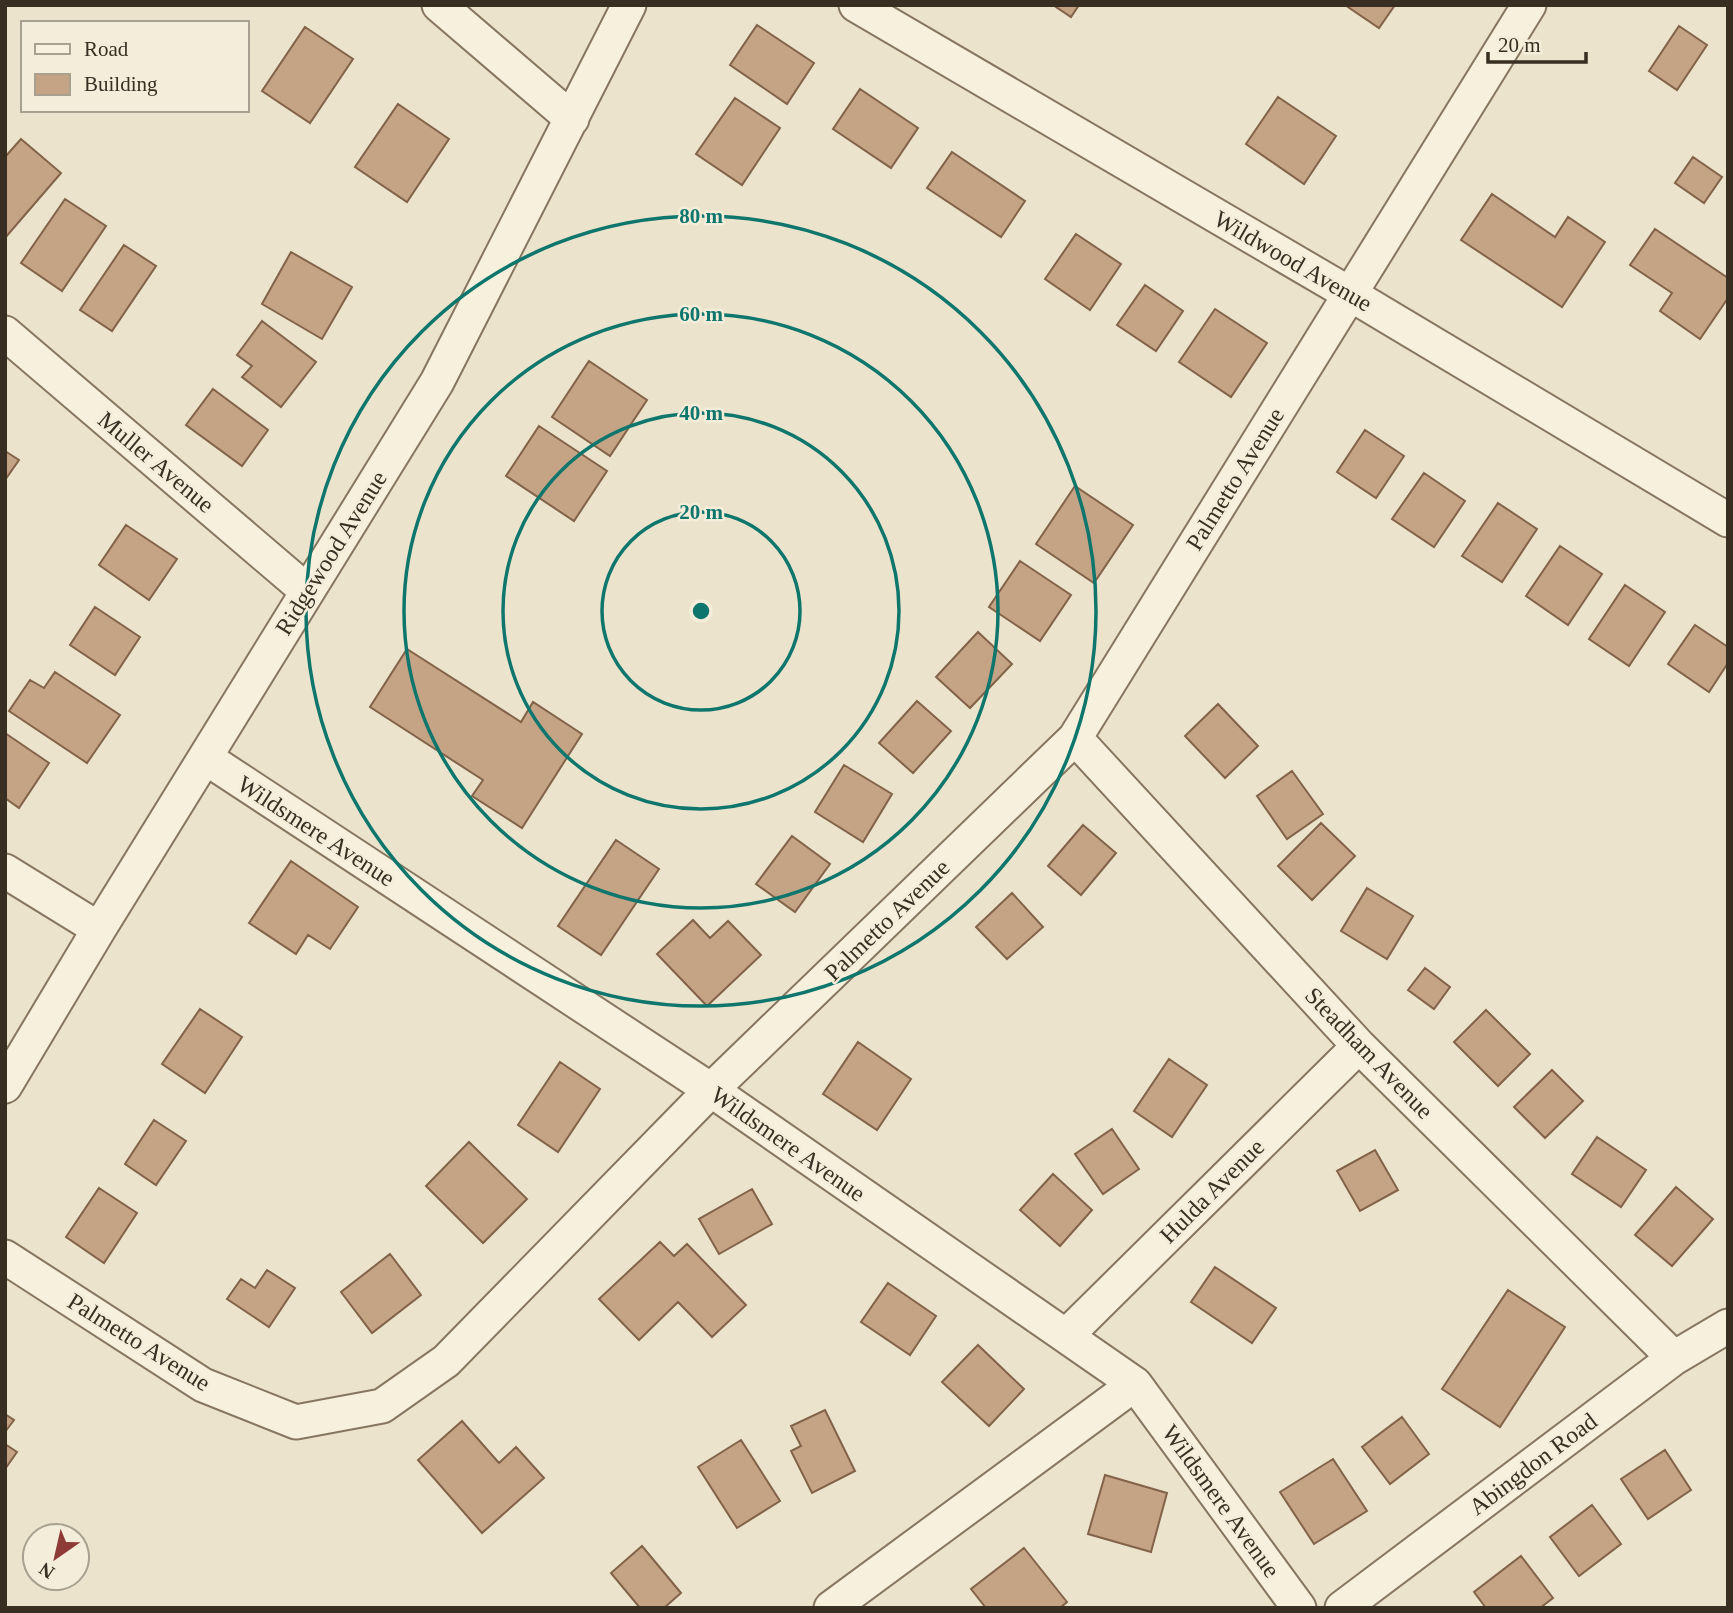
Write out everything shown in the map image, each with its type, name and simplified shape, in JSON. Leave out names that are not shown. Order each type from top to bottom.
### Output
[{"type":"street","points":[[439,5],[572,119]]},
{"type":"street","name":"Ridgewood Avenue","points":[[5,1086],[437,382],[629,5]]},
{"type":"street","name":"Wildwood Avenue","points":[[856,5],[1350,294],[1728,520]]},
{"type":"street","name":"Palmetto Avenue","points":[[5,1257],[203,1385],[296,1422],[382,1406],[446,1361],[711,1090],[1075,738],[1529,5]]},
{"type":"street","name":"Muller Avenue","points":[[5,333],[307,591]]},
{"type":"street","name":"Steadham Avenue","points":[[1075,738],[1359,1046],[1674,1358]]},
{"type":"street","name":"Wildsmere Avenue","points":[[205,758],[711,1090],[1135,1384],[1299,1608]]},
{"type":"street","points":[[5,871],[99,929]]},
{"type":"street","name":"Hulda Avenue","points":[[1066,1336],[1359,1046]]},
{"type":"street","name":"Abingdon Road","points":[[1342,1608],[1674,1358],[1728,1326]]},
{"type":"street","points":[[831,1608],[1135,1384]]},
{"type":"building","points":[[1053,5],[1079,5],[1071,17]]},
{"type":"building","points":[[1345,5],[1395,5],[1379,28]]},
{"type":"building","points":[[757,25],[814,63],[787,104],[730,65]]},
{"type":"building","points":[[1679,26],[1707,45],[1677,90],[1649,71]]},
{"type":"building","points":[[305,27],[353,59],[310,123],[262,91]]},
{"type":"building","points":[[860,89],[918,128],[891,168],[833,129]]},
{"type":"building","points":[[1278,97],[1336,136],[1304,184],[1246,144]]},
{"type":"building","points":[[735,98],[780,128],[742,185],[696,154]]},
{"type":"building","points":[[398,104],[449,139],[407,202],[355,167]]},
{"type":"building","points":[[21,139],[61,173],[5,238],[5,157]]},
{"type":"building","points":[[952,152],[1025,201],[1001,237],[927,188]]},
{"type":"building","points":[[1693,157],[1722,177],[1704,203],[1675,183]]},
{"type":"building","points":[[1492,194],[1555,237],[1568,217],[1605,242],[1562,307],[1461,240]]},
{"type":"building","points":[[65,199],[106,226],[62,291],[21,263]]},
{"type":"building","points":[[1655,229],[1728,278],[1728,298],[1700,339],[1660,311],[1672,293],[1630,265]]},
{"type":"building","points":[[1076,234],[1121,264],[1090,310],[1045,279]]},
{"type":"building","points":[[124,245],[156,266],[112,331],[80,310]]},
{"type":"building","points":[[291,252],[352,287],[322,339],[262,304]]},
{"type":"building","points":[[1145,285],[1183,311],[1156,351],[1117,325]]},
{"type":"building","points":[[1215,309],[1267,343],[1231,397],[1179,362]]},
{"type":"building","points":[[262,321],[316,362],[281,407],[242,377],[252,366],[237,355]]},
{"type":"building","points":[[589,361],[647,400],[610,456],[552,417]]},
{"type":"building","points":[[213,389],[268,430],[242,466],[186,425]]},
{"type":"building","points":[[539,426],[607,471],[574,521],[506,476]]},
{"type":"building","points":[[1365,430],[1404,456],[1376,498],[1337,472]]},
{"type":"building","points":[[5,451],[19,460],[5,480]]},
{"type":"building","points":[[1424,473],[1465,501],[1434,547],[1392,519]]},
{"type":"building","points":[[1075,486],[1133,525],[1094,583],[1036,544]]},
{"type":"building","points":[[1498,503],[1537,529],[1502,582],[1462,556]]},
{"type":"building","points":[[126,525],[177,559],[149,600],[99,565]]},
{"type":"building","points":[[1560,546],[1602,574],[1568,625],[1526,596]]},
{"type":"building","points":[[1020,561],[1071,595],[1040,641],[989,607]]},
{"type":"building","points":[[1625,585],[1665,612],[1629,666],[1589,639]]},
{"type":"building","points":[[95,607],[140,637],[115,675],[70,645]]},
{"type":"building","points":[[1695,625],[1728,647],[1728,663],[1709,692],[1668,664]]},
{"type":"building","points":[[978,632],[1012,664],[970,708],[936,677]]},
{"type":"building","points":[[407,649],[521,722],[533,702],[582,734],[522,828],[472,796],[483,780],[370,707]]},
{"type":"building","points":[[55,672],[120,715],[87,763],[9,711],[30,680],[44,688]]},
{"type":"building","points":[[917,701],[951,731],[913,773],[879,743]]},
{"type":"building","points":[[1218,704],[1258,746],[1225,778],[1185,736]]},
{"type":"building","points":[[5,733],[49,763],[19,808],[5,798]]},
{"type":"building","points":[[844,765],[892,794],[863,842],[815,812]]},
{"type":"building","points":[[1292,771],[1323,814],[1287,839],[1257,796]]},
{"type":"building","points":[[1321,823],[1355,856],[1312,900],[1278,866]]},
{"type":"building","points":[[1083,825],[1116,853],[1081,895],[1048,866]]},
{"type":"building","points":[[792,836],[830,864],[795,912],[756,884]]},
{"type":"building","points":[[616,840],[659,869],[601,955],[558,926]]},
{"type":"building","points":[[291,861],[358,907],[330,949],[308,935],[296,954],[249,923]]},
{"type":"building","points":[[1367,888],[1413,916],[1387,959],[1341,931]]},
{"type":"building","points":[[1012,893],[1043,927],[1007,959],[976,927]]},
{"type":"building","points":[[693,920],[710,938],[728,921],[761,955],[707,1006],[657,954]]},
{"type":"building","points":[[1425,968],[1450,987],[1434,1009],[1408,990]]},
{"type":"building","points":[[200,1009],[242,1037],[205,1093],[162,1064]]},
{"type":"building","points":[[1486,1010],[1530,1054],[1498,1086],[1454,1042]]},
{"type":"building","points":[[858,1042],[911,1079],[877,1130],[823,1094]]},
{"type":"building","points":[[1169,1059],[1207,1085],[1172,1137],[1134,1111]]},
{"type":"building","points":[[560,1062],[600,1089],[558,1152],[518,1125]]},
{"type":"building","points":[[1552,1070],[1583,1101],[1545,1138],[1514,1107]]},
{"type":"building","points":[[154,1120],[186,1141],[156,1185],[125,1164]]},
{"type":"building","points":[[1112,1129],[1139,1169],[1103,1194],[1075,1154]]},
{"type":"building","points":[[1597,1137],[1646,1170],[1621,1207],[1572,1174]]},
{"type":"building","points":[[469,1142],[527,1199],[483,1243],[426,1186]]},
{"type":"building","points":[[1375,1150],[1398,1190],[1360,1211],[1337,1171]]},
{"type":"building","points":[[1053,1174],[1092,1210],[1060,1246],[1020,1210]]},
{"type":"building","points":[[1676,1187],[1713,1219],[1672,1266],[1635,1235]]},
{"type":"building","points":[[99,1188],[137,1213],[104,1263],[66,1237]]},
{"type":"building","points":[[752,1189],[772,1224],[719,1254],[699,1219]]},
{"type":"building","points":[[660,1242],[674,1256],[687,1244],[746,1305],[712,1337],[678,1302],[639,1340],[599,1299]]},
{"type":"building","points":[[390,1254],[421,1295],[372,1333],[341,1292]]},
{"type":"building","points":[[1215,1267],[1276,1308],[1252,1343],[1191,1302]]},
{"type":"building","points":[[267,1270],[295,1288],[269,1327],[227,1299],[241,1279],[255,1288]]},
{"type":"building","points":[[888,1283],[936,1316],[910,1355],[861,1322]]},
{"type":"building","points":[[1508,1290],[1565,1327],[1500,1427],[1442,1389]]},
{"type":"building","points":[[978,1345],[1024,1389],[989,1426],[942,1382]]},
{"type":"building","points":[[825,1410],[855,1471],[812,1493],[791,1451],[801,1446],[791,1426]]},
{"type":"building","points":[[5,1414],[14,1420],[5,1432]]},
{"type":"building","points":[[1402,1417],[1429,1454],[1390,1484],[1362,1447]]},
{"type":"building","points":[[462,1421],[499,1463],[516,1447],[544,1478],[482,1533],[418,1460]]},
{"type":"building","points":[[741,1440],[780,1501],[737,1528],[698,1467]]},
{"type":"building","points":[[5,1444],[17,1452],[5,1469]]},
{"type":"building","points":[[1665,1450],[1691,1490],[1648,1519],[1621,1479]]},
{"type":"building","points":[[1333,1459],[1367,1511],[1314,1544],[1280,1492]]},
{"type":"building","points":[[1105,1475],[1167,1493],[1151,1552],[1088,1534]]},
{"type":"building","points":[[1592,1505],[1621,1544],[1579,1576],[1550,1537]]},
{"type":"building","points":[[642,1546],[681,1593],[664,1608],[640,1608],[611,1573]]},
{"type":"building","points":[[1024,1548],[1067,1602],[1060,1608],[986,1608],[971,1589]]},
{"type":"building","points":[[1521,1556],[1553,1598],[1540,1608],[1486,1608],[1474,1592]]}]
